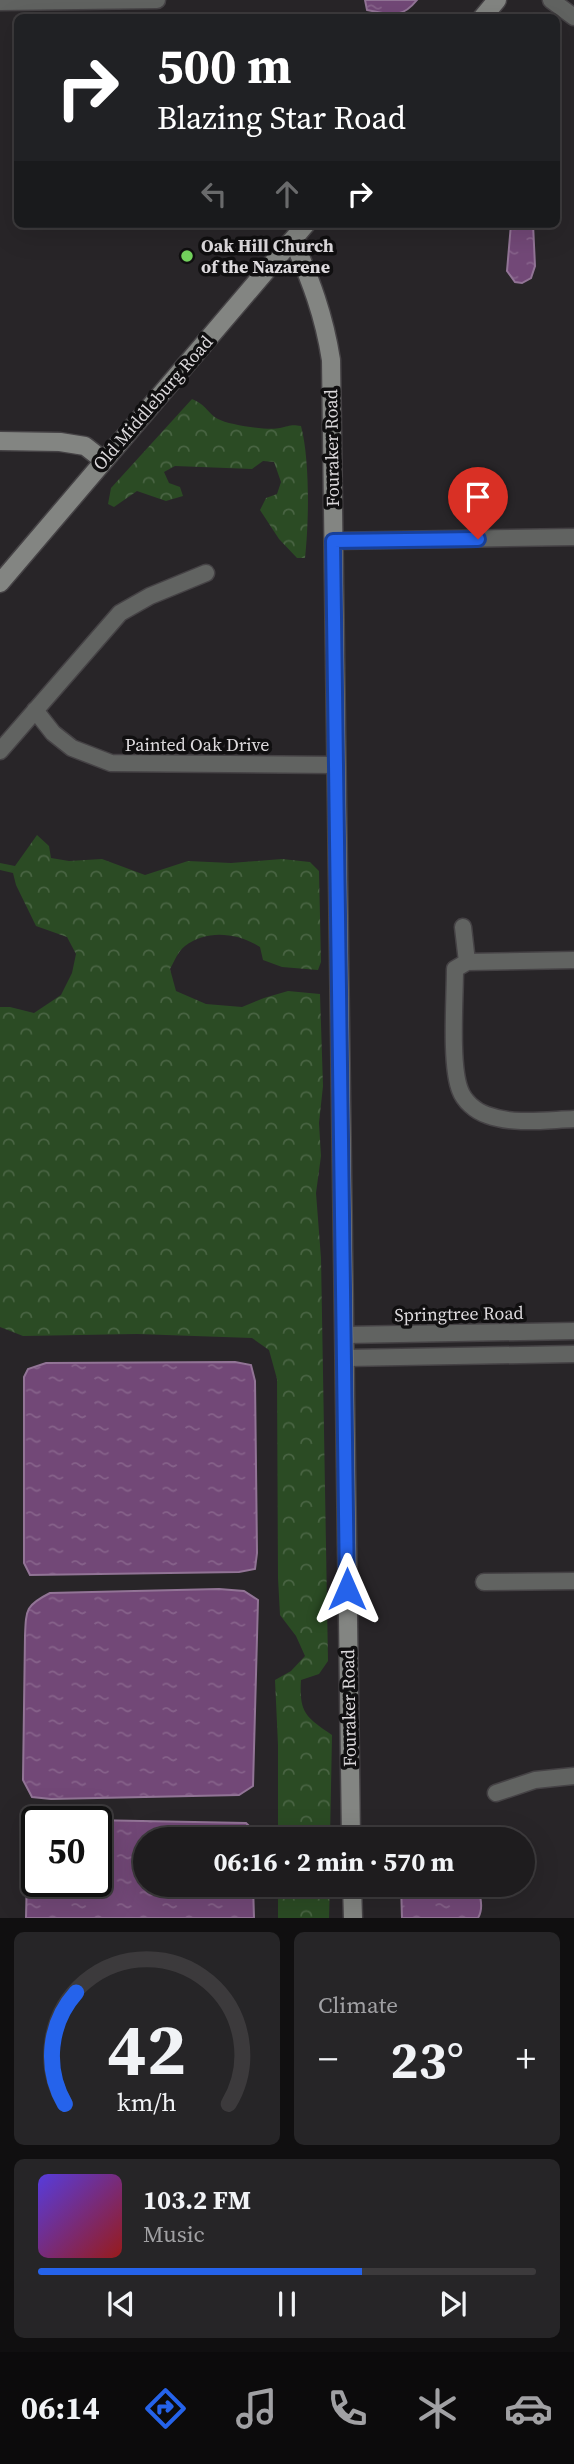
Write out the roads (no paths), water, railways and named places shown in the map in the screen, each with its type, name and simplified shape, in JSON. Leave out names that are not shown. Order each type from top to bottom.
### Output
[{"type":"main road","points":[[485,14],[497,0]]},
{"type":"main road","name":"Old Middleburg Road","points":[[0,583],[303,228]]},
{"type":"main road","name":"Fouraker Road","points":[[293,240],[313,285],[326,324],[331,360],[351,1827]]},
{"type":"main road","points":[[0,441],[60,442],[85,446],[103,460]]},
{"type":"main road","points":[[352,1897],[353,1918]]},
{"type":"street","points":[[0,2],[157,0]]},
{"type":"street","points":[[551,0],[574,17]]},
{"type":"street","points":[[333,541],[574,537]]},
{"type":"street","points":[[0,751],[120,612],[150,596],[206,573]]},
{"type":"street","name":"Painted Oak Drive","points":[[35,710],[54,733],[72,748],[111,763],[336,765]]},
{"type":"street","points":[[464,927],[467,961]]},
{"type":"street","points":[[574,960],[467,961],[455,970],[456,1073],[466,1101],[486,1115],[514,1120],[574,1119]]},
{"type":"street","name":"Springtree Road","points":[[345,1335],[574,1331]]},
{"type":"street","points":[[346,1358],[574,1354]]},
{"type":"street","points":[[484,1582],[574,1581]]},
{"type":"street","points":[[496,1793],[536,1780],[574,1776]]},
{"type":"water","points":[[365,0],[417,0],[406,11],[395,14],[367,10]]},
{"type":"water","points":[[511,228],[533,228],[535,266],[531,278],[522,283],[515,282],[507,271]]},
{"type":"water","points":[[235,1362],[251,1365],[255,1381],[255,1569],[239,1572],[30,1575],[24,1563],[24,1377],[28,1369],[46,1363]]},
{"type":"water","points":[[219,1589],[244,1591],[258,1600],[253,1786],[239,1795],[51,1799],[32,1797],[23,1780],[25,1627],[32,1605],[50,1593]]},
{"type":"water","points":[[112,1820],[246,1823],[250,1827],[133,1827],[133,1897],[253,1897],[254,1918],[26,1918],[26,1897],[112,1897]]},
{"type":"water","points":[[401,1897],[480,1897],[478,1918],[402,1918]]},
{"type":"place","name":"Oak Hill Church of the Nazarene","points":[[187,256]]}]
